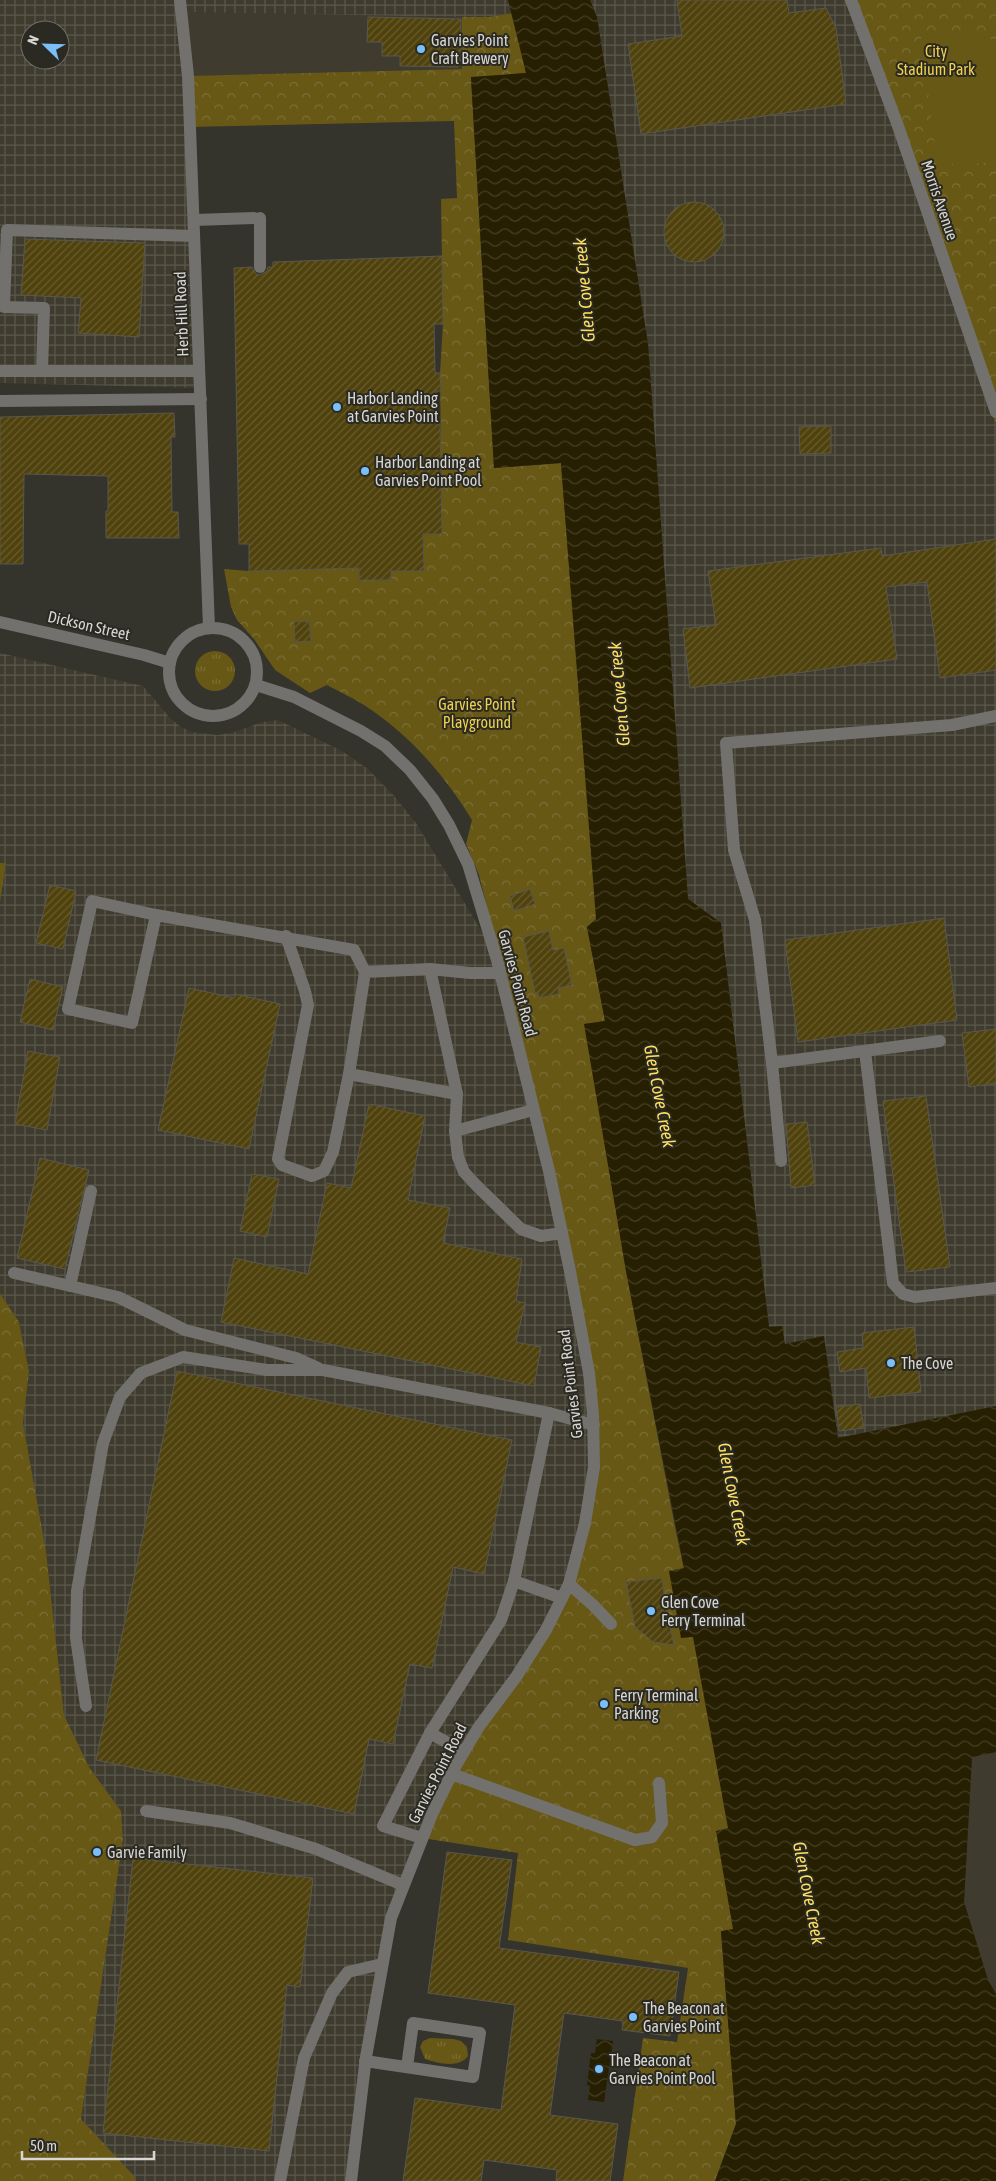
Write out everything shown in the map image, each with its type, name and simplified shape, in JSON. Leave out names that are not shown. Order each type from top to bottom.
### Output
[{"type":"street","name":"Herb Hill Road","points":[[180,0],[188,67],[209,628]]},
{"type":"street","name":"Morris Avenue","points":[[852,0],[898,126],[996,412]]},
{"type":"street","points":[[194,220],[257,218],[260,267]]},
{"type":"street","points":[[42,371],[44,308],[4,307],[7,230],[194,236]]},
{"type":"street","points":[[0,371],[199,371]]},
{"type":"street","points":[[0,401],[201,399]]},
{"type":"street","name":"Dickson Street","points":[[0,622],[144,655],[170,663]]},
{"type":"street","points":[[209,628],[225,630],[238,636],[249,646],[256,658],[258,671],[256,685],[249,698],[238,709],[225,715],[210,717],[195,713],[183,705],[174,692],[169,678],[170,663],[174,652],[183,640],[195,632],[209,628]]},
{"type":"street","name":"Garvies Point Road","points":[[256,685],[294,698],[361,731],[385,746],[410,770],[433,799],[449,825],[468,864],[500,973],[562,1233],[589,1373],[594,1425],[594,1467],[585,1523],[569,1584],[546,1630],[516,1677],[478,1728],[452,1774],[422,1838],[391,1918],[365,2061],[351,2181]]},
{"type":"street","points":[[781,1161],[772,1063],[755,920],[734,850],[726,743],[952,724],[996,716]]},
{"type":"street","points":[[156,915],[132,1023],[68,1009],[92,900],[156,915],[286,936],[354,950],[365,972],[348,1074],[333,1152],[324,1171],[312,1176],[282,1165],[278,1159],[308,1005],[286,936]]},
{"type":"street","points":[[365,972],[430,969],[470,973],[500,973]]},
{"type":"street","points":[[430,969],[458,1094],[455,1131],[458,1157],[464,1172],[520,1229],[541,1236],[562,1233]]},
{"type":"street","points":[[772,1063],[940,1041]]},
{"type":"street","points":[[865,1051],[893,1283],[903,1294],[916,1297],[996,1288]]},
{"type":"street","points":[[348,1074],[458,1094]]},
{"type":"street","points":[[455,1131],[533,1110]]},
{"type":"street","points":[[70,1286],[91,1191]]},
{"type":"street","points":[[14,1273],[118,1297],[185,1330],[296,1358],[323,1370]]},
{"type":"street","points":[[86,1706],[76,1638],[77,1591],[103,1443],[120,1397],[141,1373],[182,1357],[267,1370],[323,1370],[549,1414],[594,1425]]},
{"type":"street","points":[[422,1838],[383,1826],[430,1732],[502,1620],[514,1581],[549,1414]]},
{"type":"street","points":[[514,1581],[562,1598]]},
{"type":"street","points":[[569,1584],[594,1604],[611,1624]]},
{"type":"street","points":[[430,1732],[464,1752]]},
{"type":"street","points":[[452,1774],[635,1840],[652,1838],[662,1823],[659,1783]]},
{"type":"street","points":[[146,1811],[230,1823],[316,1850],[403,1885]]},
{"type":"street","points":[[280,2181],[304,2058],[332,1993],[348,1972],[382,1964]]},
{"type":"street","points":[[365,2061],[474,2077],[480,2033],[413,2023],[407,2067]]},
{"type":"shaded area","points":[[0,0],[508,0],[513,13],[489,17],[183,12],[200,388],[0,383]]},
{"type":"shaded area","points":[[590,0],[850,0],[996,424],[996,1407],[838,1438],[784,1344],[769,1327],[721,923],[688,899],[648,344],[597,17]]},
{"type":"shaded area","points":[[182,12],[462,17],[462,69],[188,76]]},
{"type":"shaded area","points":[[0,653],[143,686],[171,719],[181,727],[192,732],[218,735],[234,732],[262,722],[278,720],[342,751],[368,769],[416,823],[501,963],[587,1374],[590,1485],[567,1584],[494,1704],[389,1918],[351,2181],[136,2181],[81,2119],[123,1839],[121,1811],[89,1767],[64,1715],[46,1551],[23,1423],[29,1371],[19,1322],[0,1293],[0,902],[6,863],[0,863]]},
{"type":"shaded area","points":[[996,1752],[996,1994],[988,1980],[964,1902],[972,1757]]},
{"type":"green space","name":"City Stadium Park","points":[[850,0],[996,0],[996,424]]},
{"type":"green space","name":"Garvies Point Playground","points":[[513,13],[526,73],[471,78],[494,468],[561,463],[597,919],[587,927],[605,1021],[585,1024],[626,1271],[676,1532],[742,1838],[747,1926],[721,1932],[736,2124],[715,2181],[623,2181],[643,2038],[677,2042],[688,1968],[508,1940],[518,1853],[422,1838],[494,1704],[567,1584],[590,1485],[587,1374],[501,963],[479,875],[466,844],[472,820],[439,773],[426,758],[383,718],[327,685],[310,693],[275,670],[254,639],[237,620],[231,607],[224,569],[249,571],[359,568],[360,580],[390,580],[391,571],[424,570],[423,534],[442,534],[440,373],[443,324],[441,199],[457,198],[454,121],[190,127],[188,76],[462,69],[462,17],[489,17]]},
{"type":"green space","points":[[976,34],[996,41],[996,161],[956,166],[936,152],[921,38]]},
{"type":"green space","points":[[211,651],[219,651],[226,654],[232,660],[235,671],[232,682],[226,688],[219,691],[211,691],[204,688],[198,682],[195,675],[195,667],[198,660],[204,654]]},
{"type":"green space","points":[[0,863],[6,863],[0,902]]},
{"type":"green space","points":[[0,1293],[19,1322],[29,1371],[23,1423],[46,1551],[64,1715],[89,1767],[121,1811],[123,1839],[81,2119],[135,2177],[136,2181],[0,2181]]},
{"type":"green space","points":[[430,2038],[461,2041],[467,2047],[468,2056],[459,2063],[454,2064],[425,2059],[420,2047],[423,2041]]},
{"type":"water","name":"Glen Cove Creek","points":[[508,0],[590,0],[597,17],[648,344],[688,899],[721,923],[769,1327],[782,1326],[785,1344],[824,1336],[838,1438],[996,1406],[996,1752],[972,1757],[964,1902],[988,1980],[996,1994],[996,2181],[715,2181],[736,2124],[721,1931],[733,1929],[716,1831],[728,1828],[693,1637],[681,1638],[669,1571],[684,1568],[626,1271],[584,1024],[605,1021],[587,927],[596,919],[561,463],[494,468],[471,77],[526,73]]},
{"type":"water","name":"The Beacon at Garvies Point Pool","points":[[597,2039],[613,2041],[604,2102],[588,2100],[590,2086],[587,2085],[591,2053],[595,2053]]},
{"type":"building","points":[[677,0],[787,0],[789,13],[826,8],[836,28],[846,104],[641,134],[628,44],[682,36]]},
{"type":"building","name":"Garvies Point Craft Brewery","points":[[368,17],[461,19],[461,61],[458,61],[458,67],[400,66],[400,56],[382,56],[382,42],[367,42]]},
{"type":"building","points":[[694,202],[710,207],[715,211],[719,216],[724,232],[719,248],[715,253],[710,257],[694,262],[678,257],[673,253],[669,248],[664,232],[669,216],[673,211],[678,207]]},
{"type":"building","points":[[25,239],[145,243],[139,337],[78,333],[81,298],[21,295]]},
{"type":"building","name":"Harbor Landing at Garvies Point","points":[[442,256],[443,324],[434,324],[435,373],[440,373],[441,391],[436,391],[437,424],[440,424],[442,534],[423,534],[424,571],[391,571],[391,580],[359,580],[359,568],[249,571],[249,544],[239,544],[234,268],[252,267],[256,274],[260,275],[267,271],[268,267],[273,267],[273,262]]},
{"type":"building","points":[[174,413],[175,437],[171,437],[172,512],[178,512],[179,538],[106,538],[108,476],[24,474],[23,564],[0,564],[0,417]]},
{"type":"building","points":[[831,426],[831,453],[800,454],[799,427]]},
{"type":"building","points":[[996,539],[996,670],[940,678],[927,582],[886,587],[897,659],[690,688],[683,629],[716,625],[708,571],[881,548],[882,556]]},
{"type":"building","points":[[309,621],[311,641],[295,642],[294,622]]},
{"type":"building","points":[[50,885],[76,891],[63,949],[36,943]]},
{"type":"building","points":[[530,889],[535,904],[514,911],[510,896]]},
{"type":"building","points":[[944,918],[957,1020],[798,1042],[785,940]]},
{"type":"building","points":[[549,931],[553,950],[564,948],[572,985],[558,988],[559,994],[539,998],[538,993],[535,993],[523,937]]},
{"type":"building","points":[[30,979],[63,987],[53,1030],[20,1022]]},
{"type":"building","points":[[189,988],[234,998],[235,994],[280,1004],[249,1149],[158,1130]]},
{"type":"building","points":[[996,1029],[996,1083],[969,1087],[962,1033]]},
{"type":"building","points":[[28,1051],[60,1057],[47,1130],[15,1124]]},
{"type":"building","points":[[926,1096],[950,1267],[906,1272],[883,1101]]},
{"type":"building","points":[[369,1104],[425,1116],[408,1200],[450,1208],[443,1243],[522,1259],[516,1301],[525,1303],[516,1342],[541,1347],[534,1386],[221,1322],[234,1258],[308,1274],[327,1183],[351,1188]]},
{"type":"building","points":[[807,1122],[815,1185],[791,1188],[786,1124]]},
{"type":"building","points":[[40,1158],[89,1170],[65,1269],[17,1258]]},
{"type":"building","points":[[252,1174],[279,1179],[267,1237],[240,1231]]},
{"type":"building","name":"The Cove","points":[[914,1327],[921,1392],[869,1398],[866,1368],[840,1372],[837,1352],[863,1348],[862,1333]]},
{"type":"building","points":[[177,1371],[512,1440],[484,1574],[453,1567],[432,1668],[410,1664],[393,1744],[369,1739],[354,1814],[96,1760]]},
{"type":"building","points":[[860,1404],[864,1428],[839,1431],[836,1407]]},
{"type":"building","name":"Glen Cove Ferry Terminal","points":[[662,1578],[674,1645],[653,1642],[635,1627],[626,1582]]},
{"type":"building","name":"The Beacon at Garvies Point","points":[[447,1852],[512,1860],[499,1948],[679,1972],[670,2036],[622,2030],[623,2021],[564,2013],[550,2115],[618,2124],[610,2181],[556,2181],[557,2170],[484,2160],[481,2181],[403,2181],[415,2098],[501,2110],[515,2005],[428,1993]]},
{"type":"building","points":[[133,1858],[313,1878],[300,1987],[287,1985],[269,2151],[103,2133]]},
{"type":"place","name":"Garvies Point Craft Brewery","points":[[421,49]]},
{"type":"place","name":"Harbor Landing at Garvies Point","points":[[337,407]]},
{"type":"place","name":"Harbor Landing at Garvies Point Pool","points":[[365,471]]},
{"type":"place","name":"The Cove","points":[[891,1363]]},
{"type":"place","name":"Glen Cove Ferry Terminal","points":[[651,1611]]},
{"type":"place","name":"Ferry Terminal Parking","points":[[604,1704]]},
{"type":"place","name":"Garvie Family","points":[[97,1852]]},
{"type":"place","name":"The Beacon at Garvies Point","points":[[633,2017]]},
{"type":"place","name":"The Beacon at Garvies Point Pool","points":[[599,2069]]}]
